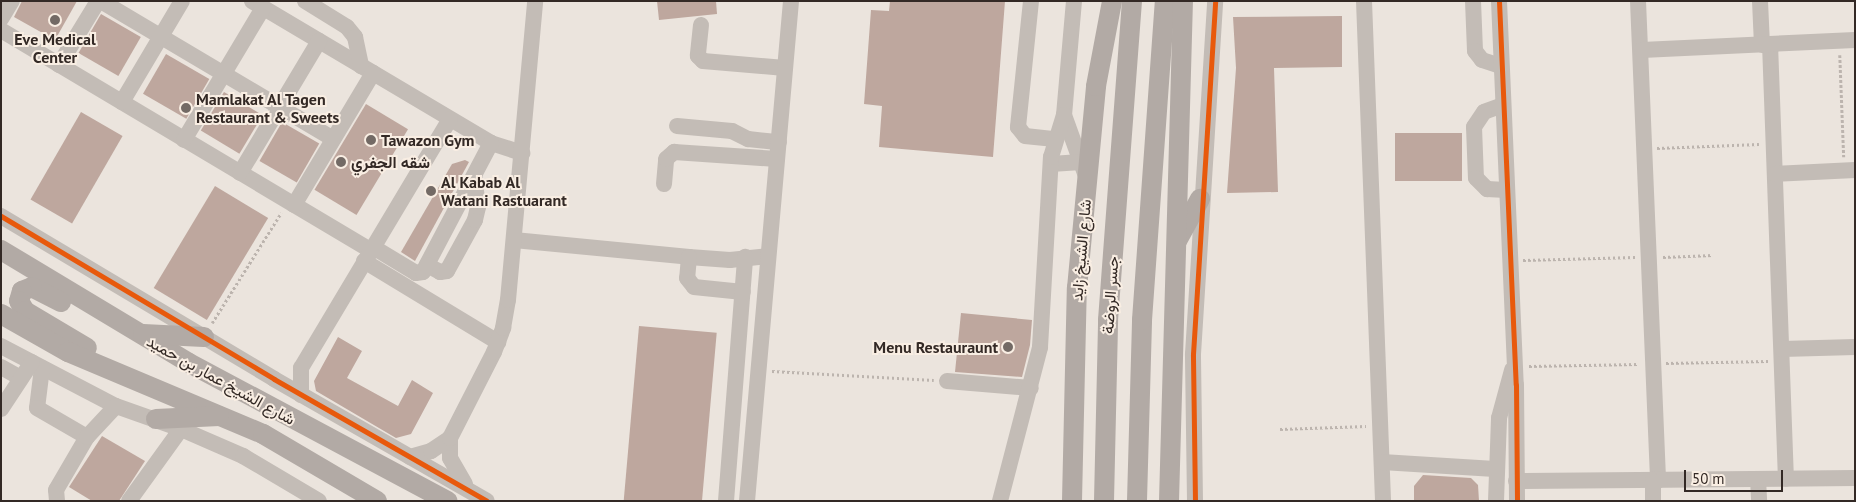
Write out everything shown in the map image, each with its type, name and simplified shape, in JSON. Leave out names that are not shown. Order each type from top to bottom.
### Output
[{"type":"main road","name":"شارع الشيخ زايد","points":[[1072,501],[1074,343],[1084,171],[1100,57],[1112,1]]},
{"type":"main road","name":"جسر الروضة","points":[[1104,501],[1108,320],[1132,1]]},
{"type":"main road","name":"جسر الروضة","points":[[1137,501],[1142,320],[1156,93],[1165,1]]},
{"type":"main road","points":[[1169,501],[1182,1]]},
{"type":"main road","points":[[1175,245],[1200,199]]},
{"type":"main road","name":"شارع الشيخ عمار بن حميد","points":[[1,250],[138,333],[327,439],[447,501]]},
{"type":"main road","points":[[106,314],[94,317],[84,315],[32,287],[20,296],[25,310],[89,349],[112,370]]},
{"type":"main road","name":"شارع الشيخ عمار بن حميد","points":[[1,314],[47,341],[112,370],[228,416],[377,501]]},
{"type":"main road","points":[[138,333],[204,337]]},
{"type":"main road","points":[[156,419],[228,416]]},
{"type":"main road","points":[[343,480],[349,501]]},
{"type":"street","points":[[1,19],[12,1]]},
{"type":"street","points":[[59,65],[99,1],[333,139]]},
{"type":"street","points":[[122,102],[182,1]]},
{"type":"street","points":[[291,203],[333,139],[367,70],[355,38],[347,27],[305,1]]},
{"type":"street","points":[[410,458],[432,451],[450,438],[498,342],[506,314],[535,1]]},
{"type":"street","points":[[748,501],[778,142],[792,1]]},
{"type":"street","points":[[1031,1],[1018,127],[1025,136],[1055,139]]},
{"type":"street","points":[[1000,501],[1031,388],[1045,307],[1051,164],[1055,139],[1064,115],[1074,1]]},
{"type":"street","points":[[1195,501],[1193,354],[1200,199],[1215,1]]},
{"type":"street","points":[[1364,1],[1383,501]]},
{"type":"street","points":[[1473,1],[1475,51],[1482,60],[1501,66]]},
{"type":"street","points":[[1499,1],[1514,366],[1517,501]]},
{"type":"street","points":[[1638,1],[1642,50],[1650,257],[1655,481],[1653,501]]},
{"type":"street","points":[[1760,1],[1766,44],[1774,144],[1786,479]]},
{"type":"street","points":[[184,140],[224,74],[258,5],[492,143],[522,153]]},
{"type":"street","points":[[700,25],[698,56],[703,61],[785,68]]},
{"type":"street","points":[[1,30],[291,203],[369,253],[498,342]]},
{"type":"street","points":[[240,173],[319,41]]},
{"type":"street","points":[[1642,50],[1847,41]]},
{"type":"street","points":[[1503,105],[1484,112],[1474,127],[1476,178],[1487,189],[1506,190]]},
{"type":"street","points":[[1064,115],[1069,136],[1084,171]]},
{"type":"street","points":[[301,395],[301,368],[450,119]]},
{"type":"street","points":[[677,126],[732,131],[748,139],[778,142]]},
{"type":"street","points":[[369,253],[419,274],[428,265],[492,143]]},
{"type":"street","points":[[664,184],[666,159],[674,152],[777,159]]},
{"type":"street","points":[[1051,164],[1084,171]]},
{"type":"street","points":[[1775,174],[1850,170]]},
{"type":"street","points":[[1,216],[301,395],[410,458],[471,490],[487,501]]},
{"type":"street","points":[[514,240],[730,260],[768,256]]},
{"type":"street","points":[[689,257],[687,278],[694,287],[743,292]]},
{"type":"street","points":[[726,501],[745,257]]},
{"type":"street","points":[[1,346],[116,406],[156,419],[243,456],[319,501]]},
{"type":"street","points":[[1782,349],[1855,347]]},
{"type":"street","points":[[1,409],[20,377],[37,365]]},
{"type":"street","points":[[37,365],[37,408],[87,437]]},
{"type":"street","points":[[1496,501],[1494,469],[1499,418],[1514,366]]},
{"type":"street","points":[[1,367],[20,377]]},
{"type":"street","points":[[274,379],[301,368]]},
{"type":"street","points":[[948,381],[1031,388]]},
{"type":"street","points":[[57,501],[56,490],[87,437],[116,406]]},
{"type":"street","points":[[129,501],[181,429]]},
{"type":"street","points":[[450,438],[454,467],[471,490]]},
{"type":"street","points":[[1382,462],[1494,469]]},
{"type":"street","points":[[1516,481],[1855,478]]},
{"type":"street","points":[[1758,480],[1759,501]]},
{"type":"path","points":[[1847,41],[1850,170]]},
{"type":"path","points":[[1646,148],[1774,144]]},
{"type":"path","points":[[204,337],[291,203]]},
{"type":"path","points":[[1509,260],[1713,255]]},
{"type":"path","points":[[758,370],[948,381]]},
{"type":"path","points":[[1280,429],[1381,425]]},
{"type":"building","points":[[22,1],[77,1],[55,40],[14,17]]},
{"type":"building","points":[[657,1],[716,1],[717,14],[659,20]]},
{"type":"building","points":[[890,1],[1005,1],[993,157],[879,147],[882,106],[864,104],[871,10],[889,11]]},
{"type":"building","points":[[101,14],[141,37],[118,76],[78,53]]},
{"type":"building","points":[[1342,16],[1342,67],[1274,68],[1278,192],[1227,193],[1236,68],[1233,17]]},
{"type":"building","points":[[166,54],[209,79],[186,119],[143,94]]},
{"type":"building","points":[[224,92],[263,115],[239,154],[201,131]]},
{"type":"building","points":[[366,104],[408,129],[356,215],[314,190]]},
{"type":"building","points":[[81,112],[123,136],[72,223],[31,199]]},
{"type":"building","points":[[282,122],[319,144],[297,182],[260,161]]},
{"type":"building","points":[[1395,133],[1462,133],[1462,181],[1395,181]]},
{"type":"building","points":[[465,160],[469,162],[415,261],[401,252],[452,164]]},
{"type":"building","points":[[215,186],[268,218],[207,320],[154,288]]},
{"type":"building","points":[[961,313],[1032,320],[1030,345],[1022,377],[955,372]]},
{"type":"building","points":[[639,326],[717,333],[702,501],[624,501]]},
{"type":"building","points":[[338,337],[362,351],[347,378],[398,406],[412,380],[433,393],[411,434],[396,438],[316,391],[314,381]]},
{"type":"building","points":[[102,436],[145,461],[119,501],[92,501],[69,487]]},
{"type":"building","points":[[1423,475],[1471,478],[1478,485],[1479,501],[1414,501],[1414,486]]},
{"type":"cycle path","points":[[1195,501],[1193,354],[1215,1]]},
{"type":"cycle path","points":[[1499,1],[1516,385],[1517,501]]},
{"type":"cycle path","points":[[1,216],[274,379],[487,501]]},
{"type":"place","name":"Eve Medical Center","points":[[55,20]]},
{"type":"place","name":"Mamlakat Al Tagen Restaurant & Sweets","points":[[186,108]]},
{"type":"place","name":"Tawazon Gym","points":[[371,140]]},
{"type":"place","name":"شقه الجفري","points":[[341,162]]},
{"type":"place","name":"Al Kabab Al Watani Rastuarant","points":[[431,191]]},
{"type":"place","name":"Menu Restauraunt","points":[[1008,347]]}]
